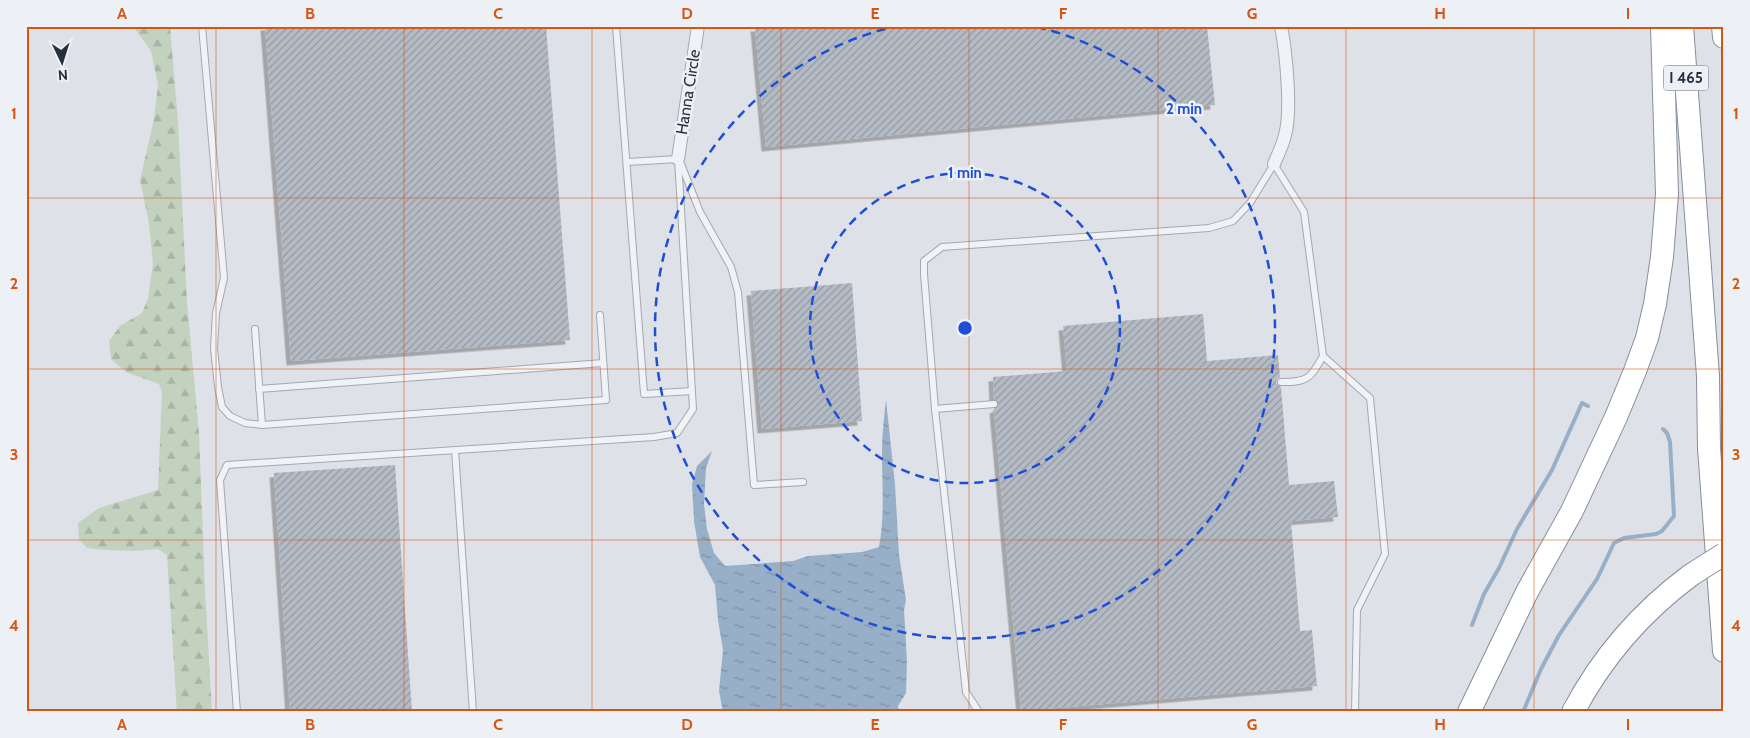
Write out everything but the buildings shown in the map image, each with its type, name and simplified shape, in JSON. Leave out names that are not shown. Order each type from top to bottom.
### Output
[{"type":"highway","points":[[1469,712],[1528,592],[1572,511],[1616,417],[1638,363],[1651,321],[1662,257],[1666,202],[1662,26]]},
{"type":"highway","name":"I 465","points":[[1682,26],[1708,376],[1709,448],[1724,651]]},
{"type":"highway","points":[[1723,26],[1724,37]]},
{"type":"highway","points":[[1574,712],[1599,669],[1618,643],[1660,600],[1691,575],[1724,554]]},
{"type":"highway","points":[[1455,712],[1528,592]]},
{"type":"street","name":"Hanna Circle","points":[[678,158],[698,26]]},
{"type":"street","points":[[1274,164],[1286,135],[1288,117],[1282,26]]},
{"type":"lane","points":[[202,26],[224,278],[216,313],[214,348],[222,407],[230,416],[245,424],[262,425],[606,400],[600,315]]},
{"type":"lane","points":[[616,26],[644,394],[692,390]]},
{"type":"lane","points":[[627,162],[678,158]]},
{"type":"lane","points":[[237,712],[220,480],[227,465],[654,438],[677,432],[693,409],[678,158]]},
{"type":"lane","points":[[678,158],[700,212],[731,267],[738,292],[754,485],[803,482]]},
{"type":"lane","points":[[979,712],[966,692],[936,409],[924,261],[942,247],[1209,228],[1233,221],[1250,203],[1274,164],[1304,212],[1323,356],[1313,374],[1299,382],[1281,382]]},
{"type":"lane","points":[[255,329],[262,425]]},
{"type":"lane","points":[[1323,356],[1370,398],[1385,554],[1357,610],[1355,712]]},
{"type":"lane","points":[[260,389],[603,363]]},
{"type":"lane","points":[[936,409],[994,404]]},
{"type":"lane","points":[[455,450],[474,712]]},
{"type":"green space","points":[[133,26],[170,26],[178,123],[187,302],[199,433],[212,712],[177,712],[167,555],[158,549],[122,551],[87,548],[79,539],[78,523],[99,508],[158,490],[162,392],[159,384],[126,372],[111,359],[109,341],[120,326],[142,313],[148,299],[153,263],[149,223],[140,180],[154,119],[158,85],[151,51]]},
{"type":"water","points":[[886,400],[895,484],[899,555],[906,600],[904,610],[907,662],[906,693],[898,706],[899,712],[723,712],[719,691],[723,650],[715,585],[700,557],[694,521],[692,484],[697,466],[712,451],[706,468],[704,504],[707,529],[714,553],[725,566],[793,561],[808,556],[862,552],[879,547],[883,511],[882,445]]},
{"type":"waterway","points":[[1472,625],[1484,594],[1499,568],[1517,529],[1552,470],[1582,403],[1588,406]]},
{"type":"waterway","points":[[1523,712],[1541,669],[1559,635],[1597,579],[1614,543],[1624,538],[1656,534],[1662,531],[1674,516],[1670,442],[1667,433],[1663,429]]}]
